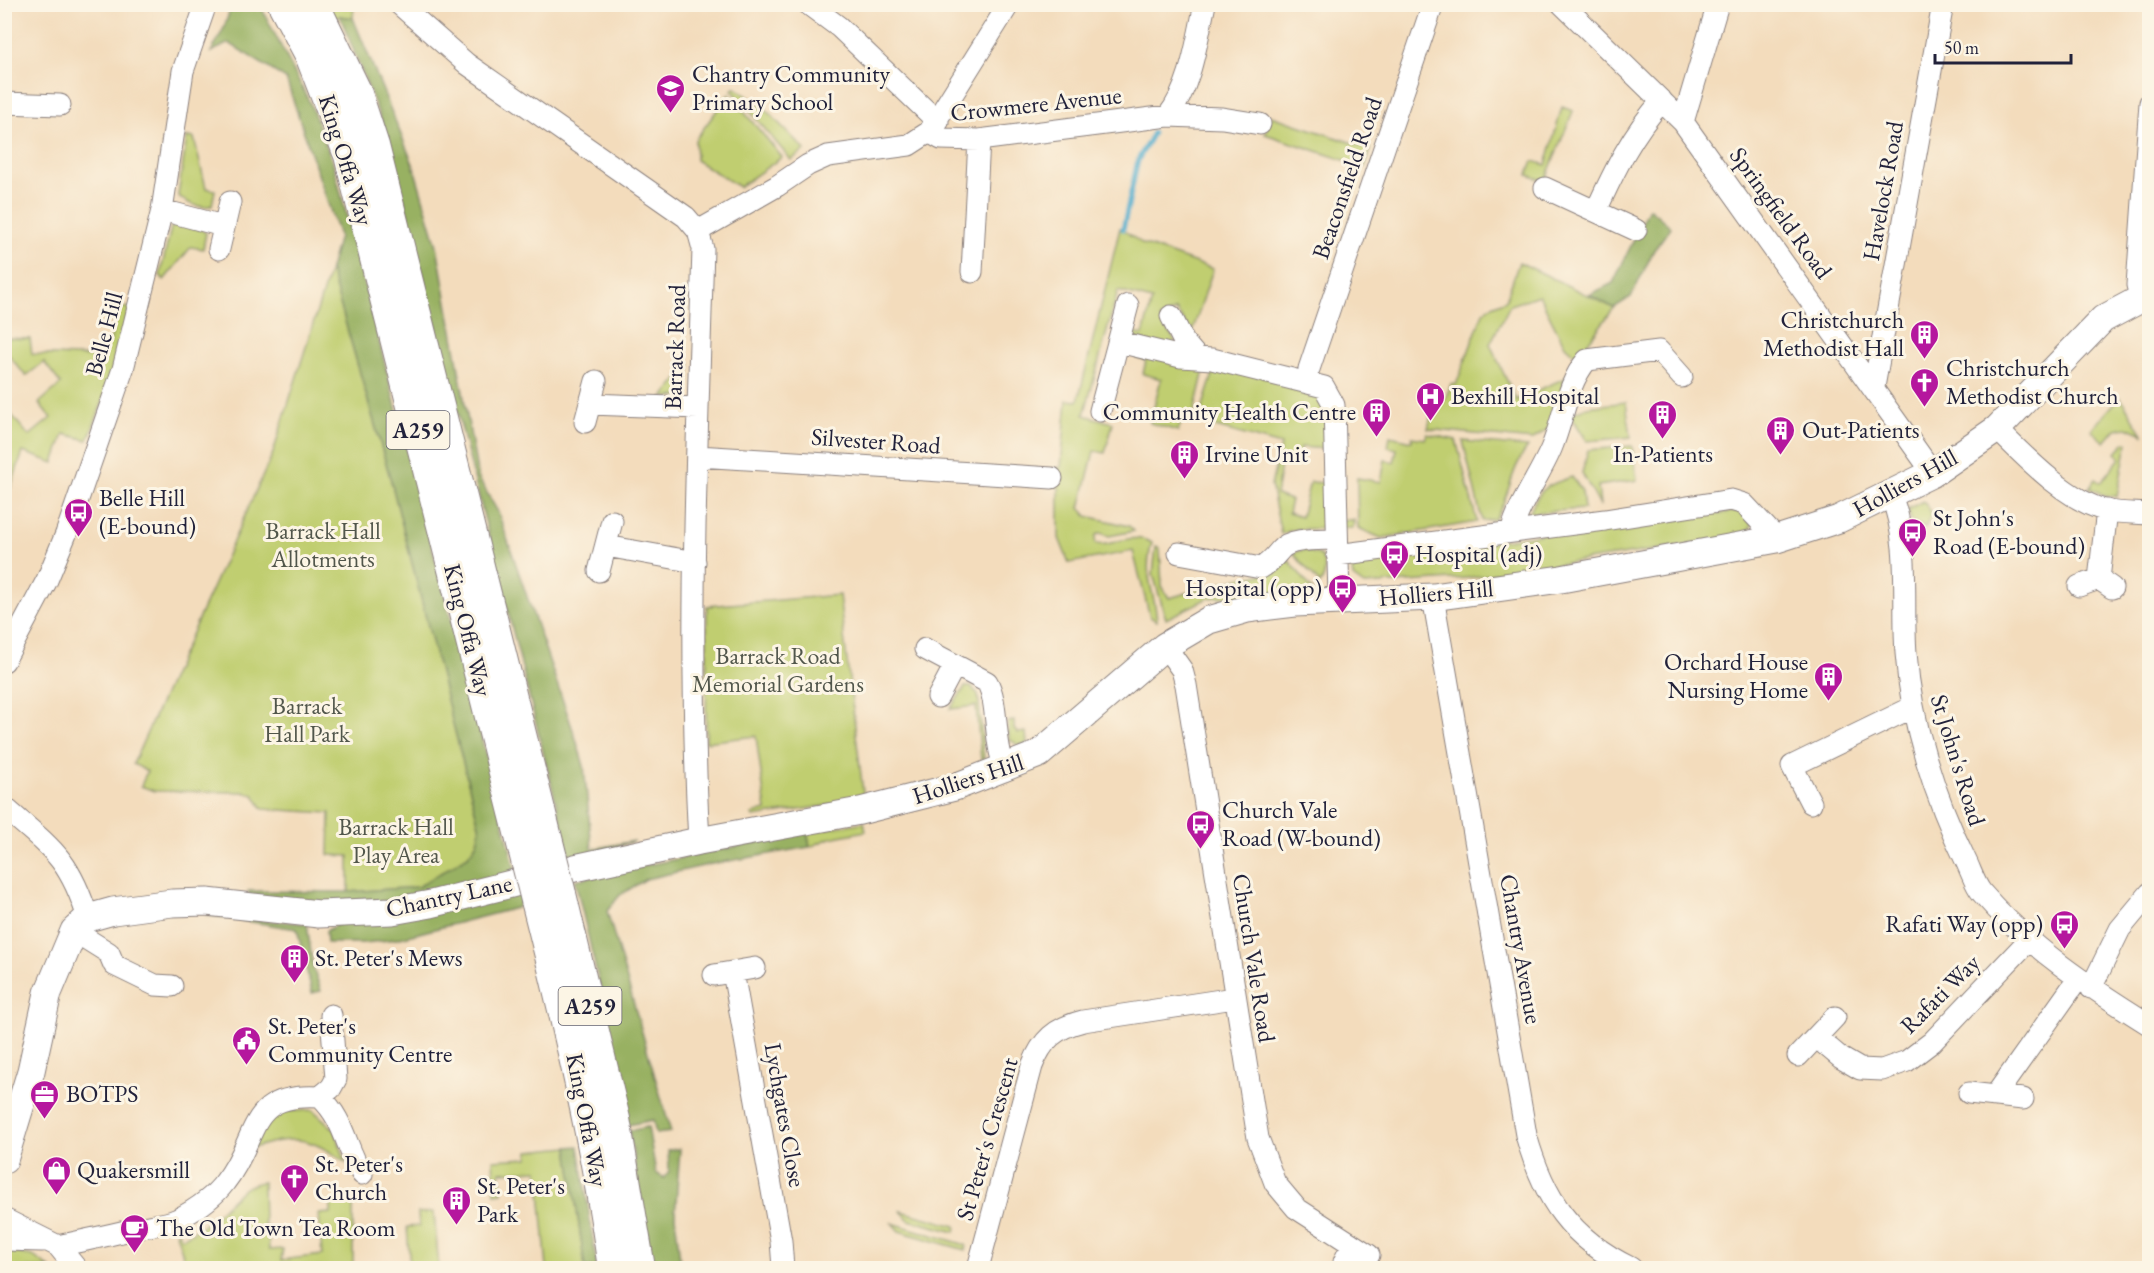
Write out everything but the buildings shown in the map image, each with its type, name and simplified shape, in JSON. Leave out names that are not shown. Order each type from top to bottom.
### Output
[{"type":"highway","name":"King Offa Way","points":[[283,4],[310,55],[349,155],[540,861]]},
{"type":"highway","name":"King Offa Way","points":[[314,4],[356,91],[374,146],[548,897],[615,1119],[640,1269]]},
{"type":"highway","name":"King Offa Way","points":[[548,897],[564,1012],[589,1123],[613,1269]]},
{"type":"main road","name":"Holliers Hill","points":[[699,841],[860,811],[955,788],[1006,770],[1040,754],[1165,646],[1209,620],[1247,609],[1339,599],[1433,597],[1561,579],[1777,539],[1839,519],[1891,496],[1932,473],[1997,429],[2103,319],[2145,296]]},
{"type":"main road","name":"Chantry Lane","points":[[81,924],[113,911],[172,903],[207,902],[319,914],[392,911],[431,904],[575,868],[699,841]]},
{"type":"main road","points":[[4,1160],[31,1071],[48,993],[81,924]]},
{"type":"street","name":"Belle Hill","points":[[4,661],[47,580],[66,534],[123,369],[162,210],[183,71],[206,4]]},
{"type":"street","points":[[399,4],[467,64],[686,217],[699,231]]},
{"type":"street","points":[[808,4],[839,27],[933,127],[1009,4]]},
{"type":"street","points":[[1168,116],[1177,104],[1190,67],[1205,4]]},
{"type":"street","name":"Beaconsfield Road","points":[[1309,369],[1433,4]]},
{"type":"street","name":"Springfield Road","points":[[1563,4],[1683,122],[1874,387],[1932,473]]},
{"type":"street","points":[[1683,122],[1718,4]]},
{"type":"street","name":"Havelock Road","points":[[1874,387],[1943,4]]},
{"type":"street","points":[[1596,211],[1618,162],[1636,132],[1662,101]]},
{"type":"street","points":[[4,103],[60,105]]},
{"type":"street","points":[[2145,296],[2137,285],[2150,103]]},
{"type":"street","name":"Crowmere Avenue","points":[[699,231],[768,192],[808,165],[828,156],[909,145],[933,127],[941,139],[979,140],[1168,116],[1222,118],[1260,124]]},
{"type":"street","points":[[972,272],[979,140]]},
{"type":"street","points":[[1545,188],[1636,230]]},
{"type":"street","points":[[219,249],[230,202]]},
{"type":"street","points":[[162,210],[223,226]]},
{"type":"street","name":"Barrack Road","points":[[699,231],[703,249],[695,562],[695,768],[699,841]]},
{"type":"street","points":[[1100,411],[1128,305]]},
{"type":"street","points":[[1171,316],[1184,342],[1196,356]]},
{"type":"street","points":[[1119,342],[1181,357],[1196,356],[1324,387],[1334,405],[1339,599]]},
{"type":"street","points":[[1511,532],[1526,492],[1550,452],[1563,418],[1575,374],[1587,360],[1659,351],[1682,377]]},
{"type":"street","points":[[596,381],[588,413],[698,408]]},
{"type":"street","points":[[1997,429],[2030,462],[2082,500],[2107,510],[2150,514]]},
{"type":"street","name":"Silvester Road","points":[[698,456],[1052,478]]},
{"type":"street","name":"St John's Road","points":[[1891,496],[1900,519],[1906,654],[1913,707],[1945,817],[1980,891],[2028,941],[2085,984],[2150,1024]]},
{"type":"street","points":[[1179,554],[1261,568],[1275,560],[1282,548],[1293,543],[1337,547],[1511,532],[1731,500],[1744,504],[1777,539]]},
{"type":"street","points":[[2097,584],[2107,510]]},
{"type":"street","points":[[599,571],[612,521]]},
{"type":"street","points":[[606,546],[695,562]]},
{"type":"street","name":"Chantry Avenue","points":[[1433,597],[1526,1135],[1536,1170],[1549,1196],[1565,1219],[1587,1242],[1616,1266]]},
{"type":"street","name":"Church Vale Road","points":[[1165,646],[1182,670],[1186,685],[1258,1138],[1275,1183],[1296,1208],[1355,1254]]},
{"type":"street","points":[[925,649],[980,676],[992,690],[994,725],[1001,759],[1006,770]]},
{"type":"street","points":[[938,697],[955,665]]},
{"type":"street","points":[[1811,803],[1792,766],[1913,707]]},
{"type":"street","points":[[4,807],[63,860],[78,888],[81,924],[109,953],[114,965],[155,985],[171,986]]},
{"type":"street","points":[[1995,1096],[2085,984],[2120,929],[2141,919],[2150,893]]},
{"type":"street","name":"Rafati Way","points":[[1816,1037],[1841,1058],[1860,1069],[1882,1070],[1907,1061],[1932,1042],[2028,941]]},
{"type":"street","name":"Lychgates Close","points":[[755,968],[724,973],[781,1241],[783,1269]]},
{"type":"street","name":"St Peter's Crescent","points":[[978,1269],[1032,1066],[1039,1049],[1050,1035],[1064,1026],[1083,1021],[1234,998]]},
{"type":"street","points":[[4,1240],[54,1244],[177,1220],[210,1197],[225,1183],[261,1112],[273,1103],[304,1096],[320,1097],[331,1088],[336,1079],[331,1015]]},
{"type":"street","points":[[1798,1056],[1834,1017]]},
{"type":"street","points":[[1969,1093],[2023,1099]]},
{"type":"street","points":[[320,1097],[339,1119],[350,1152],[362,1174]]},
{"type":"street","points":[[4,1219],[54,1244],[76,1269]]},
{"type":"green space","points":[[232,5],[260,5],[310,103],[333,163],[517,876],[430,898],[327,906],[249,895],[248,891],[349,892],[418,887],[468,856],[477,843],[480,829],[390,477],[330,269],[339,236],[286,79],[229,43],[211,52],[223,30]]},
{"type":"green space","points":[[326,5],[354,5],[353,18],[340,16],[334,19]]},
{"type":"green space","points":[[340,16],[353,18],[413,164],[437,246],[478,477],[498,512],[575,736],[584,766],[592,849],[634,841],[571,862],[389,140]]},
{"type":"green space","points":[[735,87],[765,109],[805,150],[791,160],[732,90]]},
{"type":"green space","points":[[729,94],[782,157],[739,187],[696,160],[695,140]]},
{"type":"green space","points":[[1562,107],[1573,111],[1545,181],[1528,175],[1533,161],[1546,165]]},
{"type":"green space","points":[[1271,116],[1371,149],[1365,167],[1265,134]]},
{"type":"green space","points":[[187,137],[194,138],[206,188],[215,190],[212,205],[203,207],[194,205],[178,195]]},
{"type":"green space","points":[[1649,208],[1671,227],[1654,250],[1631,297],[1614,308],[1589,295],[1613,283]]},
{"type":"green space","points":[[176,224],[200,229],[206,233],[203,249],[191,247],[164,280],[160,275],[171,228]]},
{"type":"green space","points":[[1120,228],[1143,244],[1213,269],[1192,333],[1176,310],[1160,318],[1182,352],[1133,338],[1133,333],[1143,335],[1152,300],[1118,291],[1084,415],[1113,423],[1105,453],[1094,451],[1080,508],[1087,516],[1129,526],[1134,531],[1109,536],[1101,533],[1096,535],[1095,543],[1105,544],[1136,538],[1152,543],[1148,565],[1157,621],[1150,617],[1133,551],[1069,563],[1059,538],[1059,487],[1054,486],[1054,469],[1061,467],[1067,400],[1078,401]]},
{"type":"green space","points":[[1519,262],[1614,308],[1577,357],[1565,346],[1539,295],[1510,305],[1490,344],[1516,400],[1565,378],[1552,426],[1532,440],[1428,429],[1435,396],[1446,397],[1451,384],[1456,385],[1483,313],[1488,308],[1506,300]]},
{"type":"green space","points":[[330,269],[390,477],[480,829],[477,843],[468,856],[418,887],[349,892],[349,856],[329,855],[330,813],[263,809],[254,795],[243,792],[154,791],[141,786],[147,771],[133,764],[273,453]]},
{"type":"green space","points":[[116,307],[130,308],[113,375],[88,440],[64,434],[54,463],[23,452],[5,503],[5,407],[29,436],[51,418],[39,403],[61,384],[44,362],[26,376],[5,351],[5,338],[30,339],[32,354],[99,357],[101,341],[110,342]]},
{"type":"green space","points":[[1147,357],[1205,366],[1192,421],[1182,420],[1178,431],[1150,423],[1161,379],[1143,374],[1146,360],[1136,358]]},
{"type":"green space","points":[[1216,364],[1317,391],[1326,405],[1327,449],[1300,447],[1299,465],[1281,465],[1276,495],[1291,500],[1288,513],[1301,517],[1310,482],[1326,483],[1324,519],[1354,520],[1353,528],[1296,529],[1281,534],[1271,485],[1281,445],[1198,422]]},
{"type":"green space","points":[[690,365],[688,386],[683,394],[663,397]]},
{"type":"green space","points":[[2120,397],[2143,434],[2127,427],[2116,429],[2105,442],[2091,430]]},
{"type":"green space","points":[[1626,402],[1631,437],[1587,441],[1570,414],[1587,407]]},
{"type":"green space","points":[[1427,434],[1456,440],[1477,522],[1381,538],[1358,528],[1357,478],[1381,482],[1385,460],[1394,462],[1397,449],[1388,447],[1390,436],[1412,441],[1412,437],[1425,439]]},
{"type":"green space","points":[[1463,441],[1528,447],[1517,465],[1495,519],[1482,521]]},
{"type":"green space","points":[[2125,442],[2127,443],[2117,497],[2104,495],[2089,488],[2095,479],[2101,483],[2120,458],[2116,453]]},
{"type":"green space","points":[[1632,446],[1637,480],[1598,486],[1600,506],[1582,473],[1588,450]]},
{"type":"green space","points":[[1572,477],[1582,491],[1584,509],[1529,513],[1545,489],[1556,482]]},
{"type":"green space","points":[[1923,501],[1932,513],[1925,528],[1911,521],[1908,509]]},
{"type":"green space","points":[[1740,511],[1752,524],[1747,536],[1467,578],[1364,585],[1353,577],[1352,569],[1363,561],[1564,531]]},
{"type":"green space","points":[[1156,547],[1160,549],[1162,586],[1169,598],[1243,577],[1260,575],[1273,570],[1287,558],[1313,590],[1208,598],[1166,619],[1153,574]]},
{"type":"green space","points":[[1303,550],[1320,555],[1322,559],[1325,573],[1320,584],[1293,553]]},
{"type":"green space","name":"Barrack Road Memorial Gardens","points":[[839,595],[864,800],[753,817],[752,814],[766,810],[756,736],[706,742],[707,606]]},
{"type":"green space","points":[[965,687],[971,687],[978,694],[984,758],[981,760],[976,706],[950,709]]},
{"type":"green space","points":[[1014,721],[1014,729],[1018,733],[1026,732],[1027,744],[1018,745],[1009,739],[1008,722]]},
{"type":"green space","points":[[864,822],[866,831],[830,838],[810,847],[807,832]]},
{"type":"green space","points":[[807,832],[810,847],[712,864],[646,879],[620,895],[607,911],[671,1132],[656,1134],[653,1120],[628,1125],[615,1051],[575,880]]},
{"type":"green space","points":[[521,894],[523,903],[516,908],[396,939],[365,943],[327,943],[326,931],[338,924]]},
{"type":"green space","points":[[206,915],[307,924],[313,967],[321,991],[312,993],[297,929]]},
{"type":"green space","points":[[313,1110],[335,1130],[346,1163],[321,1147],[300,1140],[278,1141],[250,1149],[273,1112]]},
{"type":"green space","points":[[648,1127],[656,1173],[664,1178],[669,1171],[668,1150],[680,1149],[675,1216],[681,1268],[653,1268],[629,1131]]},
{"type":"green space","points":[[579,1146],[597,1268],[585,1268],[568,1147]]},
{"type":"green space","points":[[568,1147],[585,1268],[547,1268],[538,1170],[500,1172],[502,1193],[495,1194],[493,1160],[528,1158],[529,1151]]},
{"type":"green space","points":[[263,1182],[264,1226],[268,1227],[269,1250],[283,1249],[281,1260],[322,1255],[319,1214],[331,1213],[331,1202],[353,1201],[353,1268],[187,1268],[176,1233],[178,1232],[182,1238],[195,1231],[242,1190]]},
{"type":"green space","points":[[901,1211],[956,1226],[955,1232],[909,1220]]},
{"type":"green space","points":[[434,1212],[439,1268],[410,1268],[407,1227],[419,1226],[418,1213]]},
{"type":"green space","points":[[892,1223],[966,1245],[965,1250],[899,1231]]},
{"type":"green space","points":[[5,1251],[33,1256],[50,1268],[5,1268]]},
{"type":"waterway","points":[[1123,229],[1138,160],[1153,133]]},
{"type":"place","name":"Chantry Community Primary School","points":[[671,114]]},
{"type":"place","name":"Christchurch Methodist Hall","points":[[1925,360]]},
{"type":"place","name":"Christchurch Methodist Church","points":[[1925,408]]},
{"type":"place","name":"Bexhill Hospital","points":[[1430,422]]},
{"type":"place","name":"Community Health Centre","points":[[1377,438]]},
{"type":"place","name":"In-Patients","points":[[1663,440]]},
{"type":"place","name":"Out-Patients","points":[[1781,456]]},
{"type":"place","name":"Irvine Unit","points":[[1184,480]]},
{"type":"place","name":"Belle Hill (E-bound)","points":[[78,538]]},
{"type":"place","name":"St John's Road (E-bound)","points":[[1912,558]]},
{"type":"place","name":"Hospital (adj)","points":[[1394,580]]},
{"type":"place","name":"Hospital (opp)","points":[[1343,614]]},
{"type":"place","name":"Orchard House Nursing Home","points":[[1829,702]]},
{"type":"place","name":"Church Vale Road (W-bound)","points":[[1201,850]]},
{"type":"place","name":"Rafati Way (opp)","points":[[2064,950]]},
{"type":"place","name":"St. Peter's Mews","points":[[294,984]]},
{"type":"place","name":"St. Peter's Community Centre","points":[[247,1066]]},
{"type":"place","name":"BOTPS","points":[[45,1120]]},
{"type":"place","name":"Quakersmill","points":[[56,1196]]},
{"type":"place","name":"St. Peter's Church","points":[[294,1204]]},
{"type":"place","name":"St. Peter's Park","points":[[456,1226]]},
{"type":"place","name":"The Old Town Tea Room","points":[[135,1254]]},
{"type":"park label","name":"Barrack Hall Allotments","points":[[323,545]]},
{"type":"park label","name":"Barrack Hall Park","points":[[307,720]]},
{"type":"park label","name":"Barrack Hall Play Area","points":[[396,841]]}]
